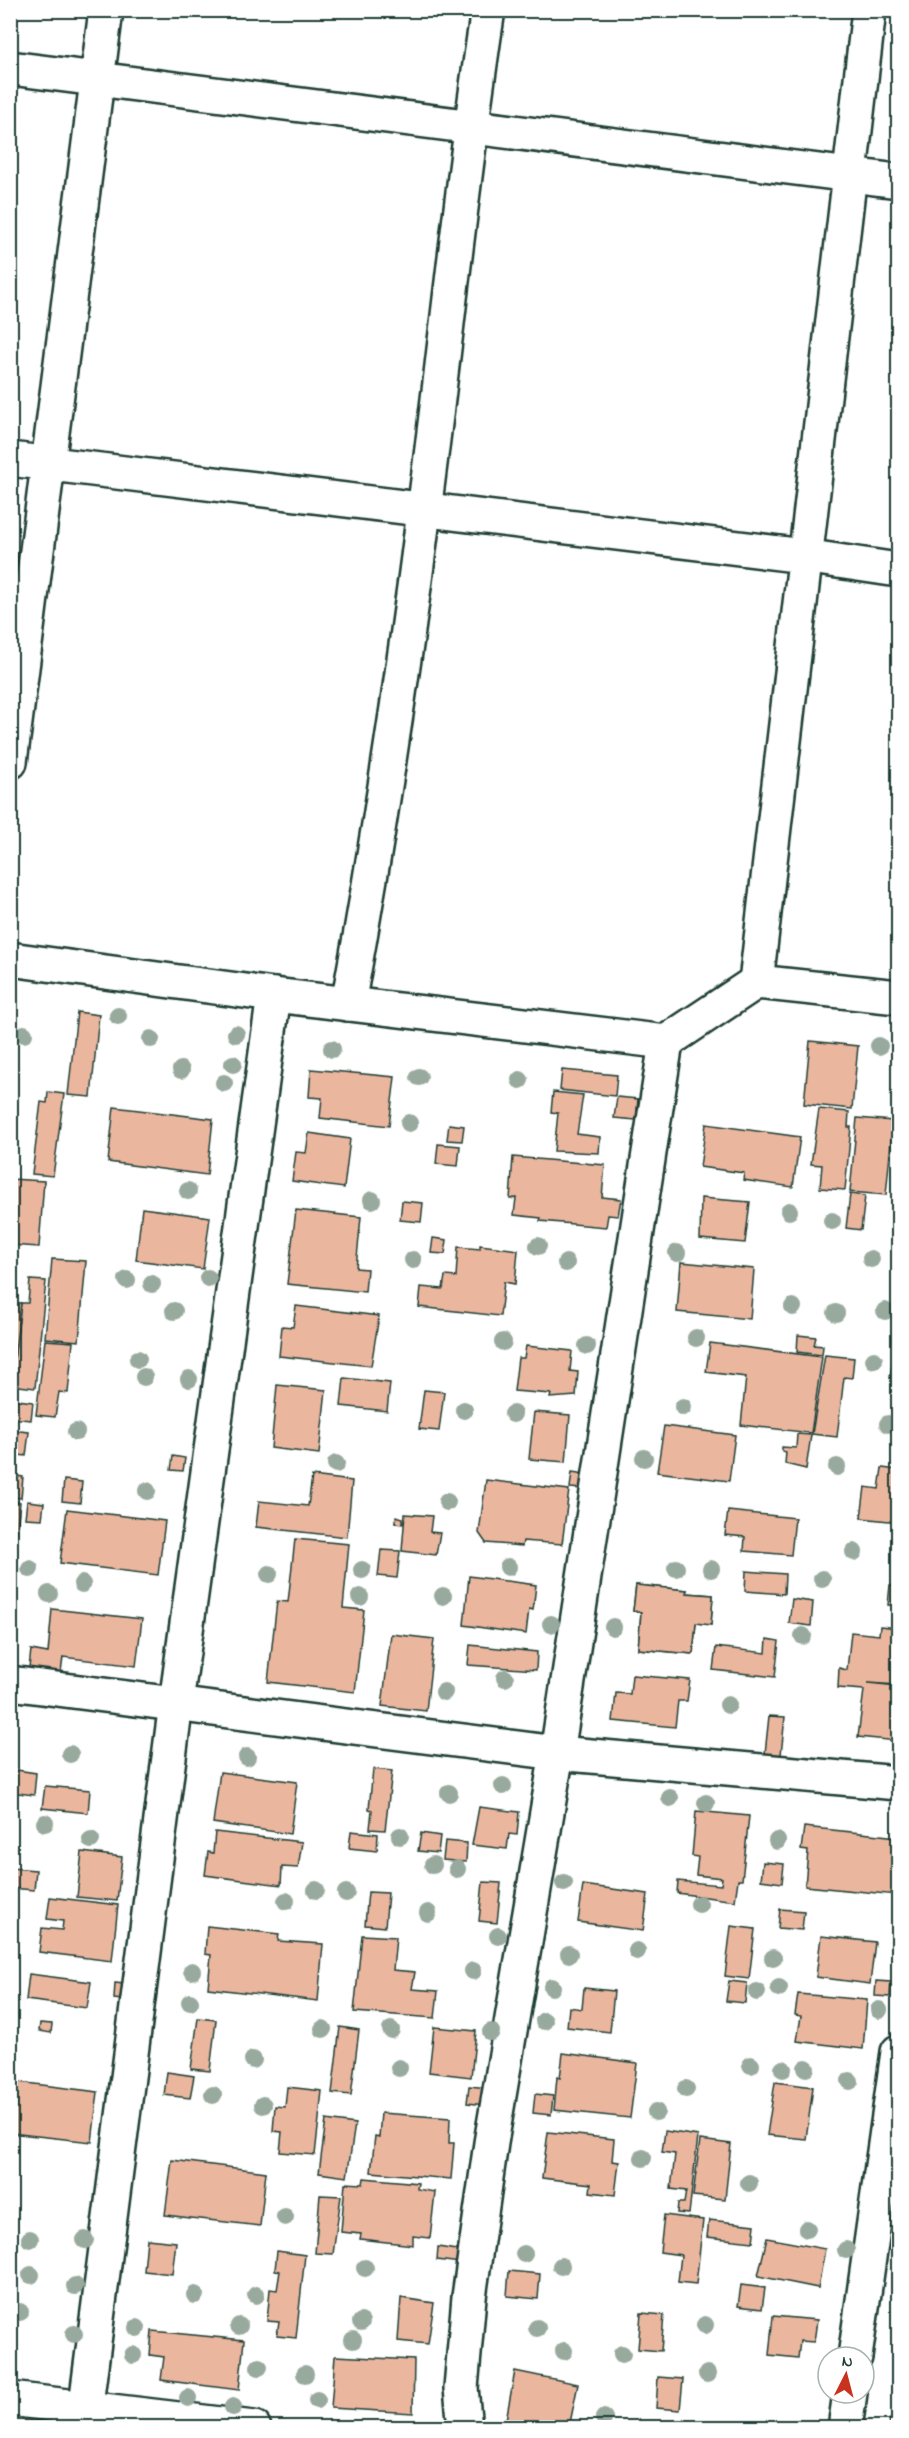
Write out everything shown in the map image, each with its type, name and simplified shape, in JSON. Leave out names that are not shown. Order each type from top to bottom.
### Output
[{"type":"street","points":[[10,762],[106,10]]},
{"type":"street","points":[[348,1004],[379,836],[424,510],[470,128],[488,10]]},
{"type":"street","points":[[756,982],[869,10]]},
{"type":"street","points":[[10,68],[898,181]]},
{"type":"street","points":[[10,459],[804,556],[898,570]]},
{"type":"street","points":[[10,959],[274,995],[666,1042],[756,982],[898,998]]},
{"type":"street","points":[[84,2418],[176,1703],[274,995]]},
{"type":"street","points":[[465,2427],[460,2388],[469,2297],[491,2144],[557,1753],[666,1042]]},
{"type":"street","points":[[10,1683],[557,1753],[898,1783]]},
{"type":"street","points":[[857,2345],[898,2052]]},
{"type":"street","points":[[10,2399],[84,2418],[254,2427]]},
{"type":"street","points":[[845,2427],[848,2405]]},
{"type":"building","points":[[77,1012],[99,1015],[91,1097],[68,1095]]},
{"type":"building","points":[[810,1041],[858,1046],[852,1109],[804,1104]]},
{"type":"building","points":[[311,1069],[395,1077],[389,1126],[320,1118],[322,1098],[309,1097]]},
{"type":"building","points":[[562,1070],[617,1075],[615,1096],[560,1090]]},
{"type":"building","points":[[48,1092],[64,1094],[53,1176],[32,1174],[41,1102],[47,1103]]},
{"type":"building","points":[[553,1092],[583,1095],[577,1134],[600,1137],[599,1153],[554,1151],[558,1113],[551,1112]]},
{"type":"building","points":[[617,1097],[638,1099],[636,1120],[614,1118]]},
{"type":"building","points":[[114,1107],[213,1119],[207,1175],[108,1162]]},
{"type":"building","points":[[819,1109],[849,1112],[848,1127],[851,1127],[845,1190],[820,1188],[822,1165],[811,1164]]},
{"type":"building","points":[[857,1118],[893,1121],[886,1195],[850,1192]]},
{"type":"building","points":[[449,1124],[464,1126],[462,1141],[447,1140]]},
{"type":"building","points":[[706,1124],[800,1137],[793,1187],[743,1180],[744,1173],[700,1167]]},
{"type":"building","points":[[309,1133],[350,1139],[344,1188],[292,1181],[296,1152],[306,1153]]},
{"type":"building","points":[[438,1144],[460,1146],[458,1166],[436,1164]]},
{"type":"building","points":[[513,1157],[605,1165],[602,1197],[621,1199],[618,1216],[608,1215],[606,1227],[540,1221],[541,1218],[514,1215],[516,1198],[510,1199]]},
{"type":"building","points":[[10,1179],[44,1181],[39,1247],[10,1245]]},
{"type":"building","points":[[850,1194],[865,1196],[861,1230],[846,1228]]},
{"type":"building","points":[[701,1198],[750,1202],[745,1243],[700,1239]]},
{"type":"building","points":[[402,1201],[423,1203],[421,1222],[400,1220]]},
{"type":"building","points":[[142,1208],[210,1217],[203,1269],[136,1260]]},
{"type":"building","points":[[296,1210],[361,1217],[356,1268],[367,1269],[365,1292],[287,1284]]},
{"type":"building","points":[[433,1238],[447,1240],[445,1254],[431,1253]]},
{"type":"building","points":[[480,1245],[518,1250],[515,1284],[504,1282],[500,1316],[419,1307],[421,1287],[443,1289],[445,1276],[456,1277],[458,1247],[480,1249]]},
{"type":"building","points":[[52,1259],[86,1261],[79,1341],[45,1338]]},
{"type":"building","points":[[681,1262],[754,1269],[750,1319],[677,1312]]},
{"type":"building","points":[[10,1265],[11,1278],[16,1279],[14,1301],[10,1301]]},
{"type":"building","points":[[30,1280],[46,1281],[35,1388],[11,1385],[21,1303],[28,1303]]},
{"type":"building","points":[[10,1302],[21,1303],[10,1392]]},
{"type":"building","points":[[296,1306],[379,1316],[371,1366],[279,1356],[282,1326],[293,1327]]},
{"type":"building","points":[[798,1335],[816,1337],[814,1345],[823,1346],[822,1355],[797,1352]]},
{"type":"building","points":[[45,1340],[73,1342],[68,1393],[59,1392],[55,1417],[36,1415]]},
{"type":"building","points":[[710,1343],[822,1357],[811,1433],[741,1425],[746,1377],[706,1372]]},
{"type":"building","points":[[526,1346],[572,1351],[570,1371],[578,1372],[576,1396],[550,1398],[551,1394],[514,1391],[518,1358],[524,1358]]},
{"type":"building","points":[[825,1355],[854,1358],[852,1378],[844,1377],[837,1437],[812,1434]]},
{"type":"building","points":[[892,1365],[898,1365],[898,1379],[890,1378]]},
{"type":"building","points":[[344,1378],[390,1383],[387,1411],[341,1406]]},
{"type":"building","points":[[277,1385],[326,1390],[319,1454],[271,1448]]},
{"type":"building","points":[[424,1390],[444,1392],[439,1431],[419,1429]]},
{"type":"building","points":[[10,1399],[33,1402],[31,1420],[10,1418]]},
{"type":"building","points":[[534,1412],[570,1415],[566,1462],[529,1459]]},
{"type":"building","points":[[664,1426],[735,1435],[729,1481],[657,1472]]},
{"type":"building","points":[[10,1430],[29,1432],[26,1456],[10,1454]]},
{"type":"building","points":[[797,1434],[811,1435],[806,1469],[785,1464],[786,1452],[782,1451],[782,1447],[796,1448]]},
{"type":"building","points":[[173,1456],[185,1458],[183,1471],[171,1470]]},
{"type":"building","points":[[882,1468],[898,1470],[898,1522],[861,1518],[865,1487],[879,1489]]},
{"type":"building","points":[[572,1472],[585,1474],[583,1489],[570,1488]]},
{"type":"building","points":[[10,1475],[23,1477],[21,1498],[10,1497]]},
{"type":"building","points":[[312,1476],[352,1481],[347,1537],[256,1527],[259,1501],[308,1506]]},
{"type":"building","points":[[64,1480],[82,1482],[80,1503],[62,1501]]},
{"type":"building","points":[[486,1480],[569,1490],[562,1544],[523,1541],[522,1546],[486,1543],[479,1533]]},
{"type":"building","points":[[10,1501],[20,1502],[12,1577],[10,1577]]},
{"type":"building","points":[[27,1501],[44,1503],[42,1519],[25,1518]]},
{"type":"building","points":[[67,1509],[165,1521],[158,1575],[60,1563]]},
{"type":"building","points":[[728,1511],[795,1518],[791,1555],[744,1551],[745,1537],[725,1535]]},
{"type":"building","points":[[405,1514],[432,1516],[430,1532],[440,1533],[436,1555],[402,1551]]},
{"type":"building","points":[[396,1516],[403,1518],[403,1524],[395,1523]]},
{"type":"building","points":[[295,1539],[349,1544],[343,1608],[364,1610],[355,1692],[268,1682],[277,1601],[288,1602]]},
{"type":"building","points":[[381,1550],[400,1551],[397,1578],[378,1576]]},
{"type":"building","points":[[746,1571],[785,1574],[784,1594],[745,1591]]},
{"type":"building","points":[[469,1576],[536,1585],[533,1610],[529,1609],[526,1634],[464,1625]]},
{"type":"building","points":[[636,1585],[713,1595],[711,1625],[696,1623],[693,1654],[638,1649],[641,1612],[633,1611]]},
{"type":"building","points":[[636,1585],[713,1595],[711,1625],[696,1623],[693,1654],[638,1649],[641,1612],[633,1611]]},
{"type":"building","points":[[890,1585],[898,1586],[898,1606],[888,1605]]},
{"type":"building","points":[[792,1599],[813,1602],[811,1626],[789,1623]]},
{"type":"building","points":[[52,1609],[142,1619],[136,1666],[63,1657],[61,1672],[29,1668],[31,1650],[48,1653]]},
{"type":"building","points":[[880,1626],[898,1628],[898,1685],[868,1683],[898,1686],[898,1741],[858,1737],[864,1690],[838,1688],[839,1668],[847,1670],[851,1632],[879,1635]]},
{"type":"building","points":[[391,1634],[434,1639],[426,1711],[382,1706]]},
{"type":"building","points":[[767,1639],[779,1641],[775,1677],[713,1670],[716,1647],[766,1653]]},
{"type":"building","points":[[470,1645],[537,1652],[536,1670],[468,1665]]},
{"type":"building","points":[[632,1675],[690,1680],[687,1701],[678,1701],[675,1727],[613,1721],[616,1693],[630,1694]]},
{"type":"building","points":[[769,1716],[785,1717],[780,1764],[764,1763]]},
{"type":"building","points":[[10,1769],[36,1773],[34,1795],[10,1792]]},
{"type":"building","points":[[373,1769],[392,1771],[385,1830],[370,1829],[372,1810],[369,1809]]},
{"type":"building","points":[[220,1772],[297,1782],[290,1834],[213,1823]]},
{"type":"building","points":[[45,1786],[90,1790],[88,1813],[42,1808]]},
{"type":"building","points":[[479,1807],[519,1812],[517,1835],[509,1834],[507,1849],[472,1845]]},
{"type":"building","points":[[696,1811],[749,1816],[742,1880],[738,1880],[735,1901],[677,1893],[678,1881],[721,1885],[722,1878],[696,1875],[698,1857],[692,1856]]},
{"type":"building","points":[[804,1827],[898,1837],[897,1895],[805,1886],[808,1851],[801,1850]]},
{"type":"building","points":[[351,1831],[378,1834],[377,1851],[349,1848]]},
{"type":"building","points":[[215,1832],[302,1842],[298,1868],[282,1867],[281,1885],[205,1875],[208,1852],[213,1853]]},
{"type":"building","points":[[421,1833],[440,1836],[438,1853],[418,1851]]},
{"type":"building","points":[[445,1841],[467,1843],[466,1862],[443,1860]]},
{"type":"building","points":[[82,1852],[122,1857],[117,1901],[77,1897]]},
{"type":"building","points":[[763,1862],[784,1864],[782,1883],[761,1880]]},
{"type":"building","points":[[10,1868],[36,1870],[34,1890],[10,1888]]},
{"type":"building","points":[[483,1882],[501,1883],[497,1923],[479,1921]]},
{"type":"building","points":[[583,1885],[648,1894],[643,1931],[578,1922]]},
{"type":"building","points":[[368,1892],[388,1893],[385,1927],[365,1925]]},
{"type":"building","points":[[50,1897],[118,1905],[112,1961],[39,1952],[42,1928],[62,1930],[63,1921],[47,1919]]},
{"type":"building","points":[[780,1909],[804,1911],[802,1930],[778,1928]]},
{"type":"building","points":[[207,1926],[279,1934],[278,1941],[323,1944],[318,2001],[208,1988],[211,1955],[205,1954]]},
{"type":"building","points":[[731,1926],[755,1929],[749,1979],[725,1976]]},
{"type":"building","points":[[362,1935],[396,1937],[393,1970],[415,1972],[412,1989],[438,1991],[435,2018],[354,2012]]},
{"type":"building","points":[[821,1936],[875,1942],[870,1984],[816,1977]]},
{"type":"building","points":[[29,1974],[91,1982],[87,2008],[26,2000]]},
{"type":"building","points":[[729,1981],[747,1983],[745,2003],[726,2001]]},
{"type":"building","points":[[876,1981],[891,1982],[890,1997],[875,1996]]},
{"type":"building","points":[[115,1983],[124,1984],[122,2000],[114,1999]]},
{"type":"building","points":[[584,1988],[614,1991],[610,2032],[567,2027],[569,2007],[582,2009]]},
{"type":"building","points":[[798,1994],[867,2000],[863,2049],[797,2041],[801,2016],[795,2015]]},
{"type":"building","points":[[198,2018],[216,2020],[210,2071],[191,2069]]},
{"type":"building","points":[[40,2023],[52,2024],[51,2033],[39,2031]]},
{"type":"building","points":[[340,2027],[359,2030],[351,2095],[332,2093]]},
{"type":"building","points":[[434,2027],[476,2031],[471,2077],[429,2072]]},
{"type":"building","points":[[563,2053],[637,2063],[630,2118],[554,2110],[557,2077],[560,2078]]},
{"type":"building","points":[[167,2072],[194,2076],[190,2098],[164,2095]]},
{"type":"building","points":[[10,2081],[98,2092],[92,2142],[10,2133]]},
{"type":"building","points":[[775,2082],[813,2087],[806,2139],[767,2135]]},
{"type":"building","points":[[469,2086],[488,2088],[486,2105],[467,2103]]},
{"type":"building","points":[[287,2087],[322,2091],[315,2155],[280,2152],[282,2132],[273,2131],[275,2106],[285,2107]]},
{"type":"building","points":[[535,2094],[553,2096],[551,2115],[533,2113]]},
{"type":"building","points":[[381,2113],[450,2118],[449,2143],[454,2143],[451,2179],[371,2172],[375,2136],[379,2137]]},
{"type":"building","points":[[326,2120],[355,2124],[347,2177],[319,2173]]},
{"type":"building","points":[[665,2131],[698,2136],[689,2214],[677,2213],[678,2203],[684,2203],[686,2191],[671,2189],[675,2154],[662,2152]]},
{"type":"building","points":[[548,2132],[614,2139],[612,2161],[619,2162],[615,2195],[590,2192],[591,2184],[542,2178]]},
{"type":"building","points":[[700,2140],[731,2144],[725,2199],[693,2196]]},
{"type":"building","points":[[172,2160],[266,2172],[260,2226],[165,2215]]},
{"type":"building","points":[[364,2178],[418,2183],[417,2189],[435,2192],[430,2238],[413,2236],[413,2245],[360,2239],[361,2234],[341,2232],[345,2183],[363,2184]]},
{"type":"building","points":[[320,2195],[341,2196],[333,2254],[315,2253]]},
{"type":"building","points":[[664,2215],[703,2220],[696,2284],[678,2282],[681,2255],[660,2252]]},
{"type":"building","points":[[10,2216],[14,2217],[12,2237],[10,2237]]},
{"type":"building","points":[[709,2220],[755,2225],[753,2242],[707,2237]]},
{"type":"building","points":[[767,2238],[825,2249],[818,2288],[758,2276]]},
{"type":"building","points":[[147,2239],[176,2242],[172,2274],[144,2271]]},
{"type":"building","points":[[438,2247],[462,2251],[461,2263],[437,2260]]},
{"type":"building","points":[[277,2251],[305,2255],[296,2338],[277,2336],[279,2322],[267,2321],[270,2289],[277,2290],[280,2271],[275,2270]]},
{"type":"building","points":[[509,2271],[540,2274],[538,2299],[507,2296]]},
{"type":"building","points":[[741,2285],[765,2288],[762,2309],[738,2306]]},
{"type":"building","points":[[401,2298],[434,2303],[428,2344],[398,2341]]},
{"type":"building","points":[[641,2313],[664,2315],[661,2351],[638,2349]]},
{"type":"building","points":[[773,2316],[817,2320],[814,2342],[800,2341],[798,2358],[769,2355]]},
{"type":"building","points":[[152,2331],[244,2340],[239,2390],[161,2380],[164,2357],[150,2355]]},
{"type":"building","points":[[335,2356],[414,2360],[413,2413],[331,2408]]},
{"type":"building","points":[[515,2371],[578,2384],[569,2428],[540,2428],[506,2420]]},
{"type":"building","points":[[658,2377],[683,2379],[680,2410],[656,2408]]},
{"type":"building","points":[[890,2419],[898,2420],[898,2428],[889,2428]]}]
